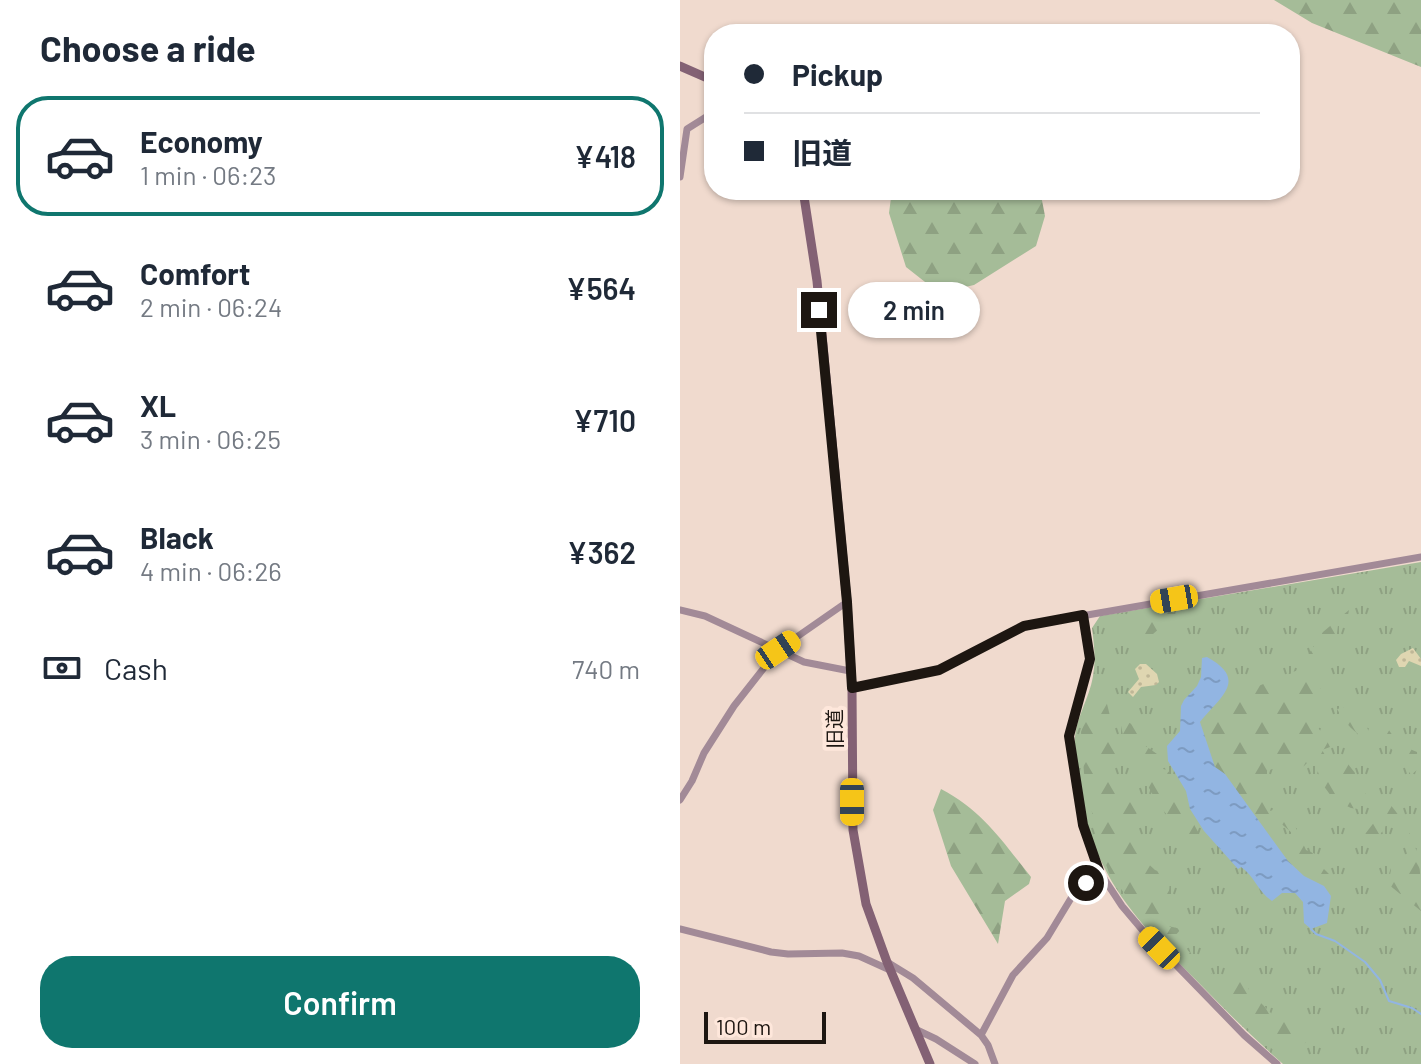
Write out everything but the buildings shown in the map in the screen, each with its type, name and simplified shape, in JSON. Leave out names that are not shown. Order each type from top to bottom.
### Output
[{"type":"street","points":[[680,66],[704,77]]},
{"type":"street","points":[[680,177],[684,126],[704,117]]},
{"type":"street","name":"旧道","points":[[805,200],[817,281],[847,602],[852,688],[853,830],[866,904],[930,1064]]},
{"type":"street","points":[[852,688],[939,670],[1024,626],[1421,557]]},
{"type":"street","points":[[680,800],[704,753],[734,706],[778,650],[847,602]]},
{"type":"street","points":[[680,610],[705,616],[804,662],[850,671]]},
{"type":"street","points":[[1083,615],[1090,659],[1069,736],[1083,825],[1099,871],[1144,932],[1244,1035],[1277,1064]]},
{"type":"street","points":[[981,1035],[1013,975],[1047,938],[1073,895],[1099,871]]},
{"type":"street","points":[[680,929],[771,952],[842,953],[889,966],[913,978],[981,1035],[995,1064]]},
{"type":"street","points":[[915,1029],[975,1064]]},
{"type":"green space","points":[[1274,0],[1421,0],[1421,67],[1312,23]]},
{"type":"green space","points":[[891,200],[1042,200],[1045,216],[1036,246],[974,285],[939,293],[906,267],[889,213]]},
{"type":"green space","points":[[1421,562],[1421,1064],[1283,1064],[1227,1012],[1144,926],[1122,897],[1097,851],[1083,808],[1075,747],[1076,728],[1094,670],[1092,628],[1100,616]]},
{"type":"green space","points":[[1349,610],[1347,620],[1338,625],[1337,633],[1328,638],[1319,677],[1326,703],[1311,703],[1301,714],[1314,724],[1330,747],[1322,750],[1331,765],[1348,764],[1355,773],[1354,781],[1373,802],[1361,802],[1358,809],[1334,800],[1323,785],[1313,759],[1302,752],[1297,753],[1309,761],[1304,766],[1288,771],[1283,766],[1266,771],[1268,781],[1273,786],[1275,802],[1268,804],[1270,811],[1276,809],[1294,824],[1306,850],[1320,856],[1321,866],[1330,875],[1330,883],[1315,887],[1282,862],[1281,837],[1292,840],[1292,833],[1277,820],[1273,831],[1263,840],[1215,779],[1201,738],[1209,724],[1241,693],[1298,670],[1323,632]]},
{"type":"green space","points":[[1170,611],[1176,614],[1153,634],[1148,646],[1138,634],[1117,641],[1117,632],[1111,626],[1116,620]]},
{"type":"green space","points":[[1094,693],[1106,700],[1110,716],[1106,726],[1119,753],[1114,755],[1110,764],[1122,796],[1139,808],[1134,824],[1142,839],[1142,858],[1155,870],[1170,876],[1169,895],[1177,905],[1164,925],[1181,929],[1174,937],[1218,980],[1237,977],[1248,985],[1250,997],[1273,1015],[1305,1030],[1309,1039],[1293,1056],[1311,1060],[1312,1064],[1291,1064],[1251,1032],[1209,985],[1177,957],[1109,873],[1098,842],[1084,773],[1081,732]]},
{"type":"green space","points":[[1347,707],[1358,720],[1365,723],[1369,732],[1385,723],[1398,741],[1417,752],[1418,769],[1411,775],[1399,756],[1387,745],[1378,747],[1373,737],[1368,740],[1354,731],[1337,709]]},
{"type":"green space","points":[[1119,716],[1139,729],[1143,736],[1140,742],[1157,754],[1147,765],[1167,770],[1175,779],[1171,786],[1177,797],[1192,797],[1191,819],[1203,841],[1205,856],[1191,851],[1158,804],[1125,745]]},
{"type":"green space","points":[[941,789],[980,817],[1031,877],[1029,884],[1005,901],[998,944],[951,866],[933,810]]},
{"type":"green space","points":[[1389,803],[1408,829],[1417,853],[1421,911],[1388,884],[1391,870],[1389,859],[1400,855],[1404,865],[1411,860],[1403,835],[1387,819],[1385,828],[1374,842],[1365,844],[1362,838]]},
{"type":"sand","points":[[1413,648],[1421,659],[1421,666],[1409,661],[1405,667],[1399,667],[1396,660]]},
{"type":"sand","points":[[1140,664],[1146,664],[1157,674],[1159,682],[1141,687],[1133,697],[1128,692],[1139,679],[1135,669]]},
{"type":"water","points":[[1207,657],[1220,665],[1229,681],[1222,697],[1200,722],[1215,767],[1225,774],[1288,861],[1304,876],[1324,886],[1331,896],[1327,923],[1311,929],[1304,923],[1303,902],[1295,893],[1282,893],[1272,901],[1245,870],[1241,867],[1238,869],[1204,831],[1168,761],[1167,746],[1180,731],[1181,706],[1197,686],[1202,658]]},
{"type":"waterway","points":[[1311,929],[1365,962],[1380,980],[1389,1001],[1421,1014]]},
{"type":"route","points":[[819,310],[847,602],[852,688],[939,670],[1024,626],[1083,615],[1090,659],[1069,736],[1083,825],[1099,871],[1086,883]]}]
